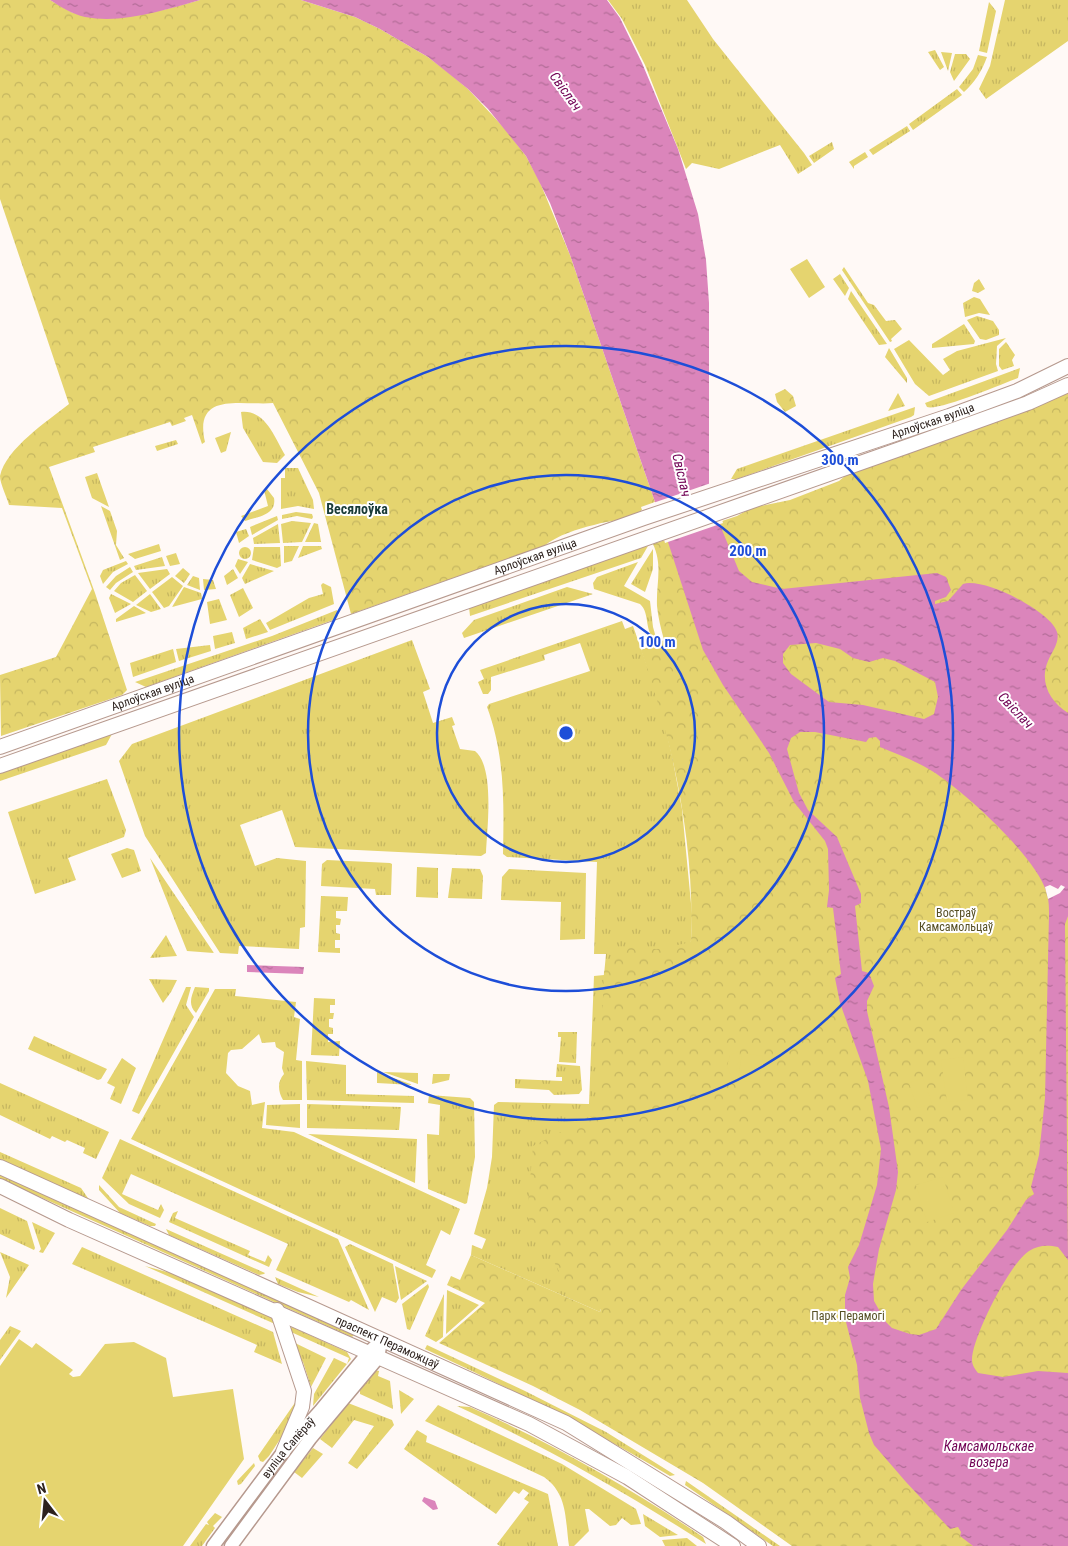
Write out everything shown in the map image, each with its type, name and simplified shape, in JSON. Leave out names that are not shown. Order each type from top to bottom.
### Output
[{"type":"main road","name":"Арлоўская вуліца","points":[[0,747],[644,518],[950,416],[1018,390],[1068,366]]},
{"type":"main road","name":"Арлоўская вуліца","points":[[1,762],[357,640],[946,433],[1028,403],[1068,385]]},
{"type":"main road","points":[[946,433],[943,430],[942,424],[950,416]]},
{"type":"main road","points":[[348,624],[357,640]]},
{"type":"main road","name":"праспект Пераможцаў","points":[[0,1167],[566,1423],[726,1522],[759,1546]]},
{"type":"main road","name":"праспект Пераможцаў","points":[[0,1186],[69,1220],[277,1310],[529,1424],[627,1477],[733,1546]]},
{"type":"main road","points":[[277,1310],[304,1391],[302,1407],[283,1452]]},
{"type":"main road","points":[[373,1355],[382,1340]]},
{"type":"main road","name":"вуліца Сапёраў","points":[[213,1546],[283,1452],[373,1355]]},
{"type":"main road","name":"вуліца Сапёраў","points":[[231,1546],[373,1355]]},
{"type":"green space","points":[[0,0],[50,0],[73,13],[163,10],[200,0],[301,0],[355,17],[380,29],[428,57],[449,73],[468,89],[506,130],[526,156],[539,180],[570,255],[655,502],[641,507],[642,510],[636,514],[574,531],[544,546],[351,614],[319,493],[273,403],[223,404],[213,408],[206,414],[203,426],[205,442],[202,444],[192,415],[184,418],[186,421],[172,426],[170,422],[93,447],[95,452],[49,467],[95,593],[127,690],[122,695],[1,736],[0,675],[56,657],[92,589],[62,508],[9,505],[0,479],[10,455],[19,445],[69,404],[0,199]]},
{"type":"green space","points":[[608,0],[687,0],[713,39],[812,165],[798,174],[780,145],[719,169],[692,163],[686,169],[645,65],[622,19]]},
{"type":"green space","points":[[1005,0],[1068,0],[1068,41],[986,99],[979,89],[990,66]]},
{"type":"green space","points":[[989,2],[996,11],[987,53],[979,51]]},
{"type":"green space","points":[[935,50],[944,67],[940,70],[928,52]]},
{"type":"green space","points":[[941,52],[952,53],[948,71]]},
{"type":"green space","points":[[955,54],[966,54],[970,59],[954,81],[950,72]]},
{"type":"green space","points":[[978,55],[987,57],[978,76],[964,92],[959,87],[973,69]]},
{"type":"green space","points":[[957,89],[962,95],[913,130],[909,124]]},
{"type":"green space","points":[[907,126],[910,131],[873,155],[869,150]]},
{"type":"green space","points":[[832,142],[834,149],[814,163],[809,156]]},
{"type":"green space","points":[[865,152],[868,157],[854,166],[854,169],[849,162]]},
{"type":"green space","points":[[807,259],[825,287],[809,298],[790,269]]},
{"type":"green space","points":[[844,267],[868,303],[874,305],[886,321],[895,320],[902,329],[891,339],[892,341],[890,342],[842,270]]},
{"type":"green space","points":[[840,274],[849,288],[845,296],[833,279]]},
{"type":"green space","points":[[979,279],[985,289],[978,293],[972,291],[974,283]]},
{"type":"green space","points":[[851,291],[887,344],[879,345],[848,299]]},
{"type":"green space","points":[[974,297],[980,299],[990,315],[979,313],[965,317],[963,303]]},
{"type":"green space","points":[[977,316],[993,321],[999,330],[999,335],[986,340],[980,339],[967,320]]},
{"type":"green space","points":[[964,324],[975,341],[974,344],[932,348],[932,344]]},
{"type":"green space","points":[[1006,338],[997,346],[996,364],[998,371],[929,396],[915,384],[894,349],[909,340],[943,375],[950,370],[943,359],[957,351]]},
{"type":"green space","points":[[1006,342],[1015,355],[1012,360],[1014,366],[1002,370],[999,366],[999,349]]},
{"type":"green space","points":[[889,348],[907,378],[907,383],[885,357]]},
{"type":"green space","points":[[1020,368],[1018,378],[971,396],[934,407],[927,407],[925,403]]},
{"type":"green space","points":[[785,389],[793,396],[796,406],[785,412],[777,402],[775,394]]},
{"type":"green space","name":"Парк Перамогі","points":[[1068,390],[1068,1546],[792,1546],[703,1483],[580,1410],[533,1386],[439,1343],[485,1303],[447,1285],[451,1276],[460,1280],[471,1255],[600,1312],[601,1309],[563,1279],[540,1235],[527,1216],[533,1146],[598,1113],[604,972],[614,957],[627,948],[640,946],[660,949],[691,942],[689,868],[680,794],[663,721],[641,650],[664,640],[657,610],[658,560],[653,544],[737,516],[751,508],[790,500],[839,481],[851,471]]},
{"type":"green space","points":[[898,393],[905,406],[888,411]]},
{"type":"green space","points":[[915,407],[914,415],[911,417],[737,479],[731,479],[737,469]]},
{"type":"green space","points":[[241,412],[257,415],[273,433],[285,455],[277,463],[263,462],[243,428]]},
{"type":"green space","points":[[231,432],[226,451],[221,453],[215,438]]},
{"type":"green space","points":[[176,440],[178,444],[157,451],[155,446]]},
{"type":"green space","points":[[285,468],[298,468],[313,500],[314,509],[298,506],[281,509],[281,478],[285,478]]},
{"type":"green space","points":[[97,473],[109,507],[92,498],[85,477]]},
{"type":"green space","points":[[267,489],[274,498],[272,508],[265,514],[245,521],[241,516],[268,506],[264,490]]},
{"type":"green space","points":[[101,506],[110,511],[117,531],[116,545],[124,558],[120,560]]},
{"type":"green space","points":[[296,512],[312,514],[313,517],[312,519],[297,516],[282,519],[282,515]]},
{"type":"green space","points":[[277,516],[278,520],[252,535],[250,527]]},
{"type":"green space","points":[[292,521],[311,523],[302,542],[283,543],[281,524]]},
{"type":"green space","points":[[314,523],[318,524],[321,542],[305,542]]},
{"type":"green space","points":[[278,524],[280,543],[254,544],[253,538]]},
{"type":"green space","points":[[246,529],[249,536],[239,543],[236,532]]},
{"type":"green space","points":[[159,544],[161,551],[135,559],[128,554]]},
{"type":"green space","points":[[284,546],[299,546],[292,561],[284,563]]},
{"type":"green space","points":[[303,546],[321,546],[322,549],[298,558]]},
{"type":"green space","points":[[648,546],[641,558],[470,616],[469,607]]},
{"type":"green space","points":[[243,547],[247,547],[251,553],[247,559],[243,559],[239,555],[239,551]]},
{"type":"green space","points":[[254,547],[280,547],[281,566],[277,568],[252,560]]},
{"type":"green space","points":[[653,549],[653,569],[645,592],[631,584]]},
{"type":"green space","points":[[176,553],[180,564],[170,566],[166,556]]},
{"type":"green space","points":[[162,557],[165,566],[136,570],[134,566]]},
{"type":"green space","points":[[238,559],[248,562],[240,574],[235,566]]},
{"type":"green space","points":[[126,561],[128,564],[113,572],[103,584],[100,576],[103,570]]},
{"type":"green space","points":[[638,562],[624,586],[650,601],[653,627],[657,641],[650,633],[645,613],[640,604],[594,589],[593,583],[597,577]]},
{"type":"green space","points":[[250,564],[274,571],[245,584],[242,578]]},
{"type":"green space","points":[[130,567],[133,572],[116,583],[110,590],[106,587],[116,576]]},
{"type":"green space","points":[[183,568],[190,574],[184,583],[175,576]]},
{"type":"green space","points":[[167,569],[170,574],[150,589],[138,573]]},
{"type":"green space","points":[[233,569],[238,578],[227,585],[224,576]]},
{"type":"green space","points":[[135,575],[147,591],[133,602],[114,591],[121,583]]},
{"type":"green space","points":[[193,576],[199,578],[200,590],[187,585]]},
{"type":"green space","points":[[172,577],[183,586],[169,606],[164,608],[152,592]]},
{"type":"green space","points":[[203,579],[213,580],[216,589],[204,590]]},
{"type":"green space","points":[[323,583],[331,587],[334,604],[270,630],[266,623],[309,598],[323,594],[321,585]]},
{"type":"green space","points":[[184,587],[201,593],[202,599],[172,607]]},
{"type":"green space","points":[[567,587],[593,594],[464,638],[462,633],[474,620]]},
{"type":"green space","points":[[243,588],[253,608],[239,617],[230,595]]},
{"type":"green space","points":[[111,594],[131,604],[115,613],[109,598]]},
{"type":"green space","points":[[150,594],[161,609],[151,612],[136,605]]},
{"type":"green space","points":[[219,599],[227,620],[210,624],[207,602]]},
{"type":"green space","points":[[134,606],[146,613],[116,622],[116,619]]},
{"type":"green space","points":[[337,610],[338,616],[333,620],[146,687],[135,682],[272,636]]},
{"type":"green space","points":[[260,619],[268,632],[246,639],[243,628]]},
{"type":"green space","points":[[622,621],[625,629],[633,626],[659,700],[682,809],[692,914],[688,1016],[600,1312],[471,1255],[472,1245],[482,1249],[486,1239],[474,1234],[487,1188],[492,1157],[494,1105],[498,1102],[589,1104],[594,976],[604,975],[606,954],[594,954],[597,862],[507,857],[503,854],[503,798],[500,761],[493,725],[487,707],[489,704],[590,671],[580,643],[544,655],[545,660],[491,677],[491,690],[488,694],[483,694],[478,682],[484,679],[480,670]]},
{"type":"green space","points":[[232,632],[235,643],[215,649],[213,636]]},
{"type":"green space","points":[[412,640],[430,689],[423,692],[433,723],[452,717],[455,725],[452,726],[460,749],[475,751],[481,759],[485,770],[488,784],[486,853],[481,856],[295,847],[282,810],[240,825],[255,866],[277,858],[306,861],[305,927],[300,928],[299,949],[239,946],[238,954],[220,953],[145,836],[119,761],[132,744]]},
{"type":"green space","points":[[210,645],[211,651],[179,661],[176,649]]},
{"type":"green space","points":[[173,649],[176,662],[133,677],[130,663]]},
{"type":"green space","points":[[112,734],[106,745],[0,781],[0,773]]},
{"type":"green space","points":[[107,779],[126,830],[124,837],[68,858],[76,880],[35,894],[8,812]]},
{"type":"green space","points":[[127,848],[134,850],[141,871],[122,878],[111,854]]},
{"type":"green space","points":[[150,858],[214,953],[187,951]]},
{"type":"green space","points":[[327,860],[392,864],[391,895],[376,895],[375,889],[321,886],[322,864]]},
{"type":"green space","points":[[417,867],[438,868],[438,898],[416,897]]},
{"type":"green space","points":[[452,868],[480,869],[483,876],[482,899],[448,898]]},
{"type":"green space","points":[[509,869],[586,873],[585,939],[560,940],[561,902],[501,900],[502,877]]},
{"type":"green space","points":[[321,896],[348,897],[347,911],[336,911],[336,918],[341,919],[340,925],[336,925],[336,933],[340,934],[340,940],[335,940],[335,948],[340,948],[340,953],[318,952]]},
{"type":"green space","points":[[166,935],[177,956],[150,958]]},
{"type":"green space","points":[[149,979],[177,980],[163,1003]]},
{"type":"green space","points":[[186,987],[191,987],[186,1005],[194,1017],[139,1114],[132,1111]]},
{"type":"green space","points":[[195,987],[209,988],[196,1013],[191,1004]]},
{"type":"green space","points":[[215,989],[236,989],[235,996],[296,1002],[294,1017],[300,1019],[296,1060],[302,1061],[302,1100],[283,1100],[281,1097],[279,1087],[280,1080],[284,1074],[282,1068],[284,1052],[276,1047],[275,1042],[262,1043],[259,1034],[242,1049],[231,1050],[228,1053],[226,1073],[238,1086],[250,1091],[252,1105],[265,1102],[262,1128],[294,1132],[460,1209],[450,1235],[441,1230],[426,1265],[436,1270],[432,1278],[131,1139]]},
{"type":"green space","points":[[314,998],[335,999],[335,1005],[330,1005],[330,1013],[334,1013],[333,1019],[329,1019],[329,1027],[333,1028],[333,1034],[328,1034],[328,1042],[340,1041],[339,1056],[311,1055]]},
{"type":"green space","points":[[558,1032],[577,1032],[576,1063],[559,1062],[561,1037],[558,1037]]},
{"type":"green space","points":[[34,1036],[107,1069],[101,1079],[98,1080],[28,1049]]},
{"type":"green space","points":[[740,1051],[735,1081],[733,1081],[727,1066],[730,1055]]},
{"type":"green space","points":[[742,1053],[763,1056],[759,1083],[738,1080]]},
{"type":"green space","points":[[963,1057],[968,1100],[947,1102],[941,1060]]},
{"type":"green space","points":[[122,1058],[136,1068],[121,1104],[110,1099],[115,1087],[107,1083]]},
{"type":"green space","points":[[306,1061],[346,1065],[346,1094],[414,1096],[414,1103],[307,1100]]},
{"type":"green space","points":[[557,1064],[580,1066],[582,1090],[579,1094],[554,1095],[549,1090],[515,1088],[515,1079],[562,1081],[562,1077],[556,1077]]},
{"type":"green space","points":[[377,1072],[413,1085],[377,1083]]},
{"type":"green space","points":[[383,1072],[418,1073],[418,1084]]},
{"type":"green space","points":[[433,1074],[450,1074],[449,1080],[432,1084]]},
{"type":"green space","points":[[923,1078],[932,1104],[917,1108],[909,1083]]},
{"type":"green space","points":[[0,1083],[109,1132],[96,1159],[83,1153],[85,1148],[52,1136],[50,1139],[0,1115]]},
{"type":"green space","points":[[429,1095],[470,1098],[474,1102],[475,1157],[467,1203],[465,1204],[428,1189],[427,1134],[439,1135],[440,1105],[428,1103]]},
{"type":"green space","points":[[300,1104],[300,1128],[266,1125],[267,1105]]},
{"type":"green space","points":[[307,1104],[401,1107],[399,1130],[307,1128]]},
{"type":"green space","points":[[308,1134],[417,1139],[415,1183]]},
{"type":"green space","points":[[120,1139],[338,1239],[369,1310],[351,1300],[349,1302],[276,1270],[288,1244],[131,1174],[122,1194],[158,1210],[161,1204],[164,1210],[160,1218],[129,1204],[102,1178]]},
{"type":"green space","points":[[0,1152],[81,1188],[90,1201],[0,1159]]},
{"type":"green space","points":[[0,1175],[354,1335],[352,1337],[0,1179]]},
{"type":"green space","points":[[943,1177],[954,1213],[927,1222],[916,1185]]},
{"type":"green space","points":[[99,1185],[119,1207],[156,1224],[155,1226],[150,1226],[120,1213],[99,1190]]},
{"type":"green space","points":[[0,1208],[27,1221],[34,1250],[0,1234]]},
{"type":"green space","points":[[178,1211],[175,1218],[250,1251],[248,1255],[265,1262],[268,1255],[272,1260],[269,1267],[169,1222],[173,1213]]},
{"type":"green space","points":[[32,1222],[55,1233],[43,1253],[39,1252],[41,1249]]},
{"type":"green space","points":[[166,1229],[265,1273],[259,1275],[169,1235]]},
{"type":"green space","points":[[350,1244],[393,1264],[399,1298],[396,1303],[382,1297],[375,1312],[345,1247]]},
{"type":"green space","points":[[82,1247],[273,1332],[282,1364],[254,1352],[257,1345],[72,1264]]},
{"type":"green space","points":[[0,1252],[29,1265],[6,1298],[10,1277]]},
{"type":"green space","points":[[145,1266],[178,1275],[274,1318],[275,1324]]},
{"type":"green space","points":[[395,1266],[427,1281],[401,1300]]},
{"type":"green space","points":[[275,1277],[319,1297],[298,1292],[278,1284]]},
{"type":"green space","points":[[428,1284],[429,1287],[410,1330],[407,1329],[402,1304]]},
{"type":"green space","points":[[447,1290],[479,1305],[446,1334]]},
{"type":"green space","points":[[444,1294],[443,1337],[436,1342],[425,1336]]},
{"type":"green space","points":[[10,1326],[21,1331],[0,1360],[0,1340]]},
{"type":"green space","points":[[292,1327],[347,1352],[351,1359],[347,1364],[349,1358],[291,1332],[290,1328]]},
{"type":"green space","points":[[19,1339],[32,1348],[36,1343],[73,1370],[69,1374],[73,1377],[80,1376],[105,1344],[134,1342],[166,1358],[173,1397],[233,1389],[244,1459],[183,1546],[0,1546],[0,1366]]},
{"type":"green space","points":[[295,1343],[326,1358],[311,1387],[303,1362],[297,1356]]},
{"type":"green space","points":[[427,1345],[606,1432],[675,1475],[670,1476],[610,1441],[549,1409],[425,1349]]},
{"type":"green space","points":[[334,1358],[347,1364],[313,1406],[314,1394]]},
{"type":"green space","points":[[374,1370],[379,1371],[378,1376],[390,1381],[393,1409],[360,1394],[360,1388]]},
{"type":"green space","points":[[399,1390],[414,1399],[401,1414]]},
{"type":"green space","points":[[301,1394],[298,1412],[269,1456],[263,1462],[260,1461],[258,1456]]},
{"type":"green space","points":[[348,1403],[392,1420],[394,1425],[357,1469],[348,1463],[374,1426],[354,1420],[332,1448],[320,1439]]},
{"type":"green space","points":[[438,1405],[562,1464],[636,1509],[641,1524],[631,1525],[622,1518],[616,1525],[610,1526],[589,1509],[585,1509],[589,1531],[574,1546],[569,1546],[564,1508],[552,1484],[544,1477],[425,1421]]},
{"type":"green space","points":[[457,1406],[470,1407],[501,1421],[590,1467],[703,1537],[706,1544],[584,1470]]},
{"type":"green space","points":[[417,1430],[427,1436],[426,1442],[548,1494],[558,1546],[500,1546],[497,1544],[529,1502],[524,1499],[529,1493],[523,1489],[519,1494],[514,1491],[496,1514],[404,1449]]},
{"type":"green space","points":[[313,1448],[323,1454],[302,1478],[294,1472]]},
{"type":"green space","points":[[254,1463],[255,1466],[241,1484],[238,1485],[237,1481]]},
{"type":"green space","points":[[686,1481],[780,1546],[773,1546],[685,1485]]},
{"type":"green space","points":[[215,1513],[222,1517],[213,1526],[215,1528],[202,1546],[190,1546],[206,1524],[209,1525],[207,1522]]},
{"type":"green space","points":[[643,1514],[678,1535],[660,1537],[645,1526]]},
{"type":"green space","points":[[687,1538],[697,1546],[665,1546],[662,1540]]},
{"type":"water","points":[[50,0],[200,0],[143,15],[99,19],[80,16]]},
{"type":"water","name":"Камсамольскае возера","points":[[301,0],[607,0],[620,18],[642,63],[678,149],[698,214],[706,260],[709,303],[709,484],[722,530],[739,571],[752,582],[782,589],[937,573],[946,577],[951,590],[946,597],[935,601],[935,604],[948,601],[963,584],[973,583],[1001,591],[1031,606],[1052,624],[1057,632],[1057,643],[1048,661],[1045,676],[1051,697],[1068,713],[1068,916],[1065,924],[1068,1260],[1058,1247],[1050,1246],[1033,1249],[1021,1258],[993,1301],[978,1335],[972,1360],[978,1373],[1003,1377],[1038,1371],[1068,1373],[1068,1546],[973,1546],[960,1536],[961,1532],[958,1527],[950,1529],[874,1445],[860,1398],[857,1365],[845,1318],[845,1295],[850,1278],[848,1267],[859,1245],[877,1185],[881,1149],[868,1081],[840,1003],[835,978],[841,974],[833,908],[827,907],[829,890],[828,849],[825,841],[794,802],[769,753],[723,685],[703,650],[655,502],[570,255],[550,203],[526,156],[488,109],[468,89],[428,57],[355,17]],"holes":[[[816,643],[840,649],[853,658],[869,662],[883,658],[895,661],[935,682],[938,697],[934,714],[924,719],[863,705],[829,702],[791,674],[783,663],[783,654],[790,645]],[[800,732],[815,732],[866,742],[869,738],[876,737],[880,741],[880,747],[932,771],[979,808],[1014,843],[1040,877],[1048,897],[1045,1098],[1039,1155],[1031,1187],[1034,1194],[1026,1200],[1007,1230],[961,1290],[936,1329],[919,1335],[892,1328],[886,1322],[874,1301],[873,1284],[879,1249],[896,1190],[898,1172],[889,1107],[867,1011],[867,1001],[874,986],[869,973],[862,971],[855,906],[861,903],[861,894],[837,837],[808,810],[799,793],[787,749],[791,738]]]},
{"type":"water","points":[[247,965],[304,967],[303,974],[247,972]]},
{"type":"water","points":[[424,1497],[435,1501],[438,1509],[433,1510],[422,1501]]},
{"type":"pier","points":[[711,483],[723,523],[665,543],[653,503]]},
{"type":"pier","points":[[1050,885],[1058,889],[1061,885],[1065,887],[1060,893],[1048,899],[1045,887]]},
{"type":"district","name":"Весялоўка","points":[[357,509]]},
{"type":"water label","name":"Свіслач","points":[[566,91]]},
{"type":"water label","name":"Свіслач","points":[[682,475]]},
{"type":"water label","name":"Свіслач","points":[[1016,710]]},
{"type":"park label","name":"Востраў Камсамольцаў","points":[[956,920]]}]
